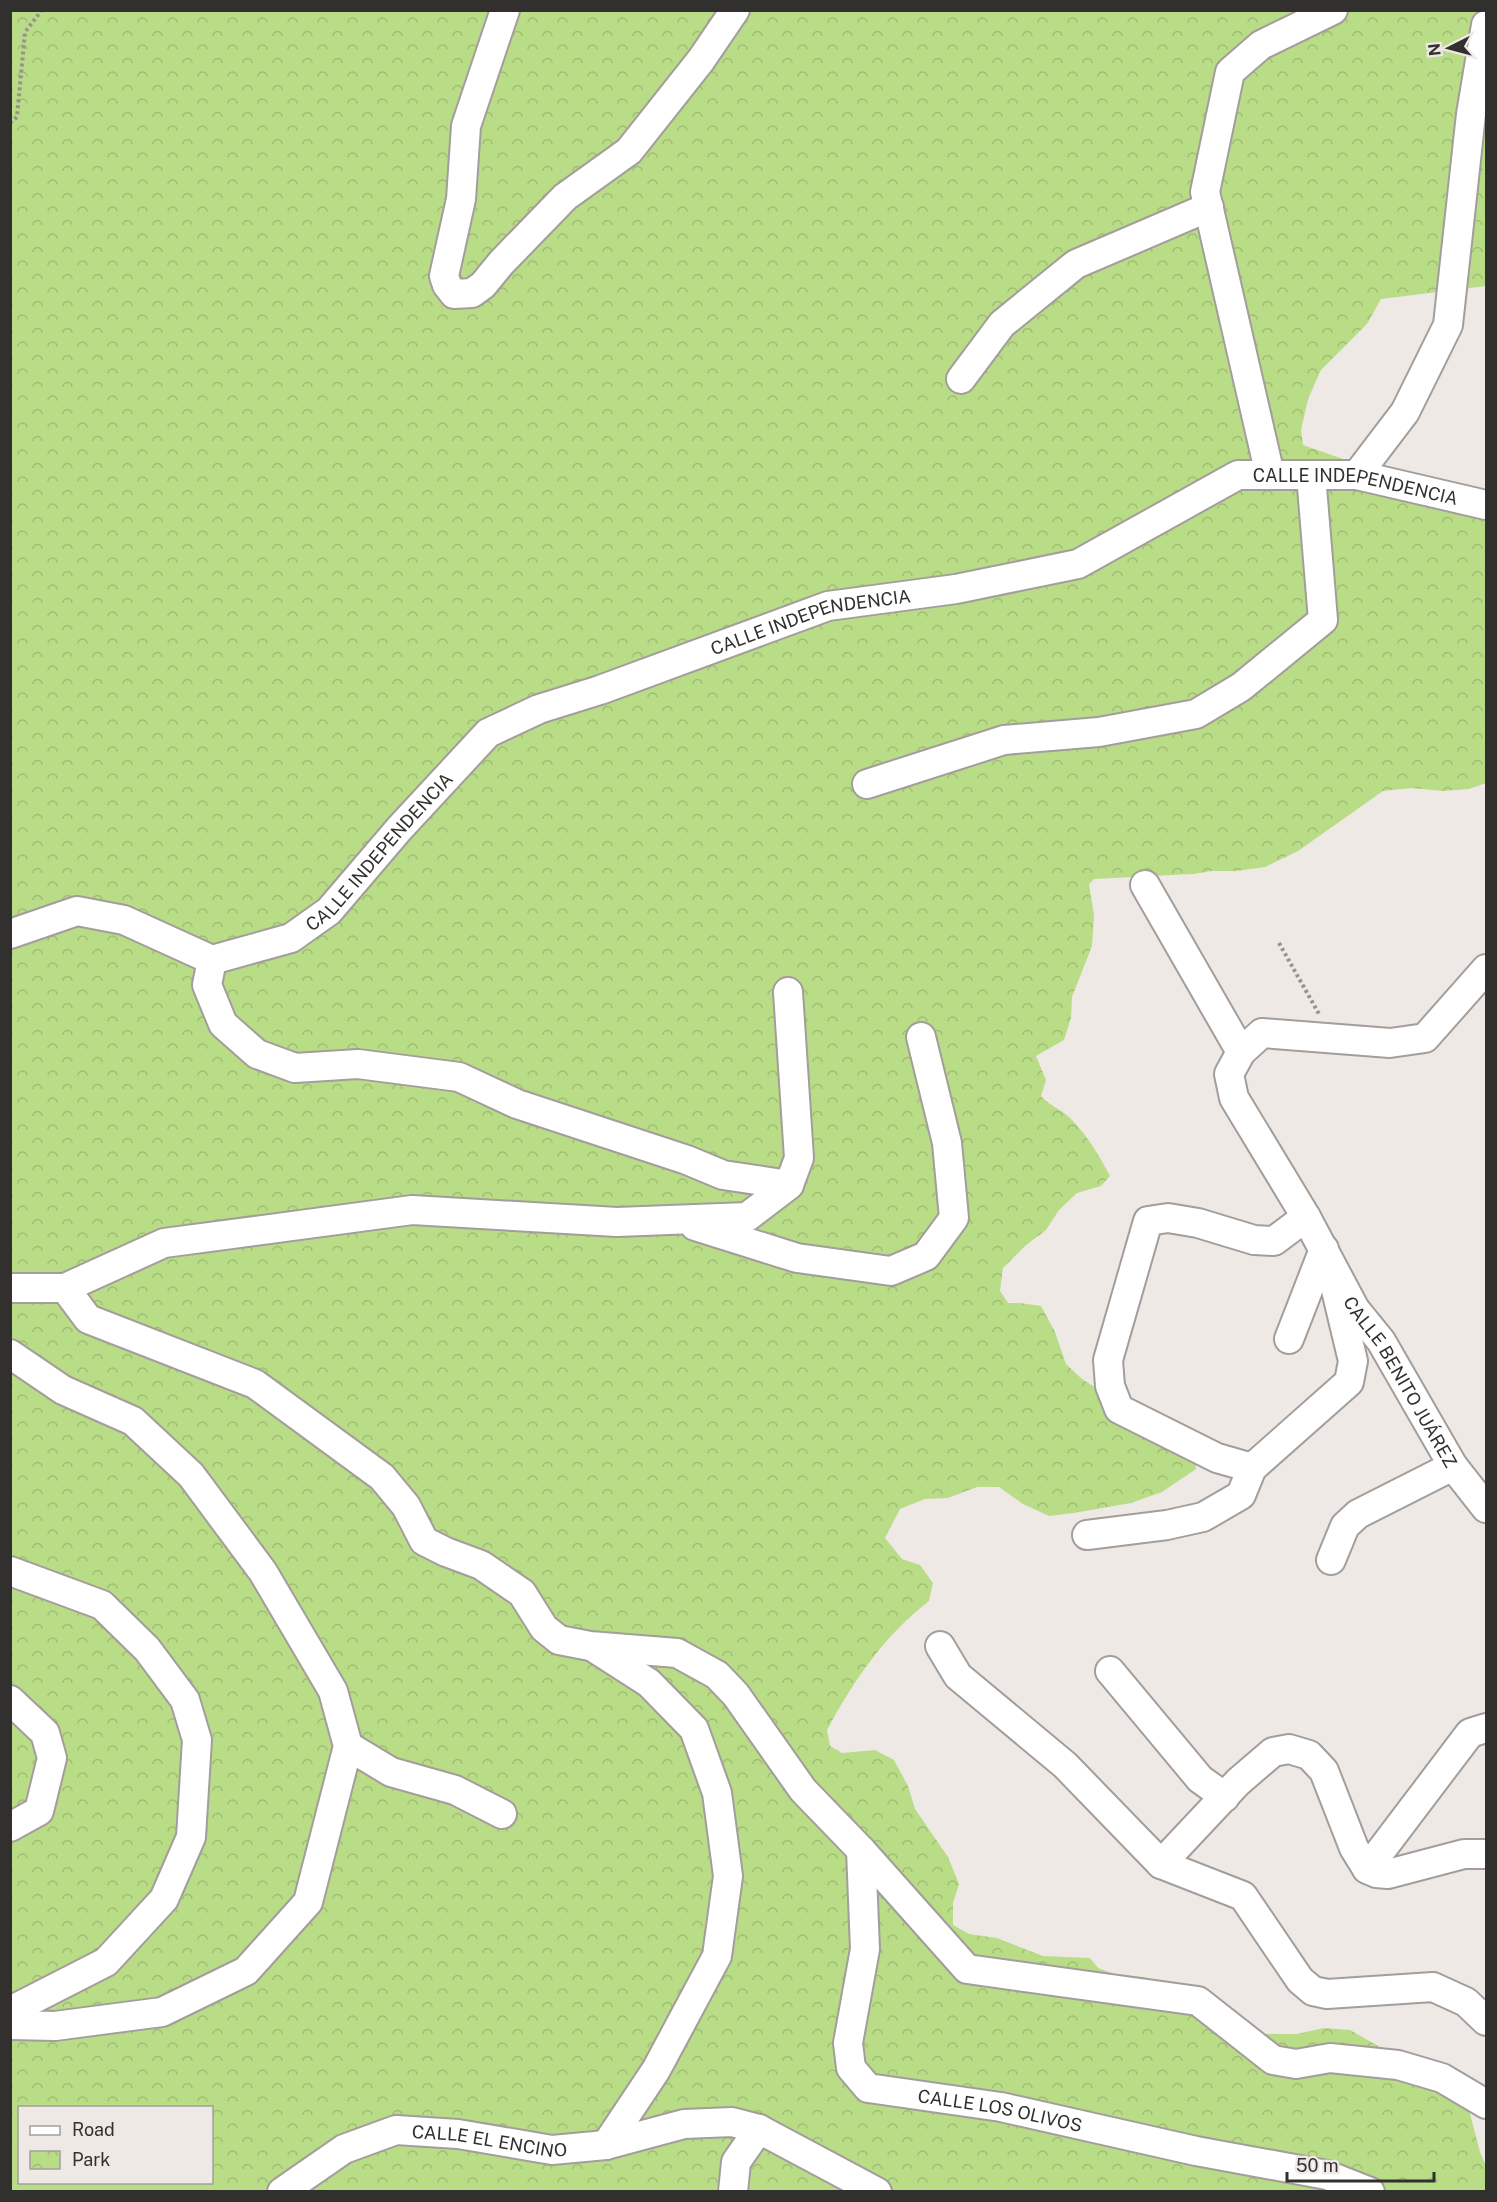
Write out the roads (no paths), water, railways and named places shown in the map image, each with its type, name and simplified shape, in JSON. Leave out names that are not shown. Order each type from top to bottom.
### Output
[{"type":"street","points":[[505,10],[466,126],[461,199],[444,276],[454,294],[472,293],[483,285],[501,263],[565,197],[629,151],[701,60],[735,10]]},
{"type":"street","points":[[1269,475],[1205,192],[1230,72],[1261,45],[1333,10]]},
{"type":"street","points":[[1357,475],[1405,412],[1448,325],[1471,114],[1486,25]]},
{"type":"street","points":[[961,379],[1002,324],[1076,264],[1209,207]]},
{"type":"street","name":"CALLE INDEPENDENCIA","points":[[212,960],[291,938],[329,911],[399,829],[488,733],[538,709],[600,690],[828,606],[957,589],[1078,564],[1238,475],[1357,475],[1486,505]]},
{"type":"street","points":[[867,784],[1004,740],[1100,732],[1196,714],[1241,687],[1323,620],[1311,475]]},
{"type":"street","points":[[1145,885],[1241,1052]]},
{"type":"street","points":[[10,934],[77,911],[124,920],[212,960],[207,985],[223,1024],[257,1054],[295,1068],[358,1064],[459,1077],[517,1104],[687,1160],[723,1175],[789,1185]]},
{"type":"street","points":[[1087,1535],[1167,1525],[1203,1517],[1241,1494],[1252,1468],[1349,1382],[1353,1361],[1326,1252],[1234,1098],[1229,1074],[1241,1052],[1262,1033],[1390,1043],[1425,1038],[1486,969]]},
{"type":"street","points":[[10,1288],[65,1288],[164,1243],[412,1210],[617,1222],[747,1217],[789,1185],[799,1158],[788,992]]},
{"type":"street","points":[[675,1220],[797,1258],[891,1271],[926,1256],[954,1218],[947,1143],[921,1037]]},
{"type":"street","points":[[1252,1468],[1217,1458],[1119,1409],[1110,1386],[1108,1360],[1148,1221],[1168,1218],[1198,1223],[1254,1240],[1274,1241],[1306,1217]]},
{"type":"street","points":[[1289,1339],[1326,1252]]},
{"type":"street","name":"CALLE BENITO JUÁREZ","points":[[1326,1252],[1355,1309],[1381,1341],[1453,1466],[1486,1508]]},
{"type":"street","points":[[65,1288],[88,1319],[255,1384],[382,1477],[406,1506],[424,1541],[446,1552],[482,1564],[522,1593],[544,1628],[558,1640],[590,1646],[677,1653],[717,1675],[736,1695],[803,1790],[861,1850],[967,1969],[1197,2001],[1273,2060],[1296,2064],[1330,2058],[1398,2066],[1442,2078],[1486,2104]]},
{"type":"street","points":[[10,1354],[63,1390],[133,1421],[191,1475],[263,1572],[327,1680],[333,1691],[348,1746],[308,1902],[246,1971],[162,2012],[55,2026],[10,2025]]},
{"type":"street","points":[[1331,1560],[1345,1526],[1358,1514],[1453,1466]]},
{"type":"street","points":[[10,1571],[102,1605],[147,1648],[185,1700],[197,1740],[191,1837],[164,1899],[106,1962],[10,2012]]},
{"type":"street","points":[[590,1646],[649,1683],[694,1729],[717,1793],[728,1876],[717,1956],[656,2070],[606,2145]]},
{"type":"street","points":[[940,1646],[958,1676],[1065,1766],[1161,1864],[1244,1896],[1300,1980],[1313,1991],[1327,1994],[1433,1987],[1466,2002],[1486,2021]]},
{"type":"street","points":[[1110,1671],[1200,1779],[1225,1797]]},
{"type":"street","points":[[10,1700],[45,1732],[52,1758],[39,1811],[10,1827]]},
{"type":"street","points":[[1366,1869],[1470,1733],[1486,1728]]},
{"type":"street","points":[[348,1746],[391,1772],[455,1790],[502,1814]]},
{"type":"street","points":[[1161,1864],[1238,1782],[1273,1752],[1289,1749],[1310,1755],[1324,1771],[1354,1848],[1366,1869],[1388,1874],[1464,1854],[1486,1854]]},
{"type":"street","name":"CALLE LOS OLIVOS","points":[[861,1850],[865,1949],[848,2043],[851,2068],[868,2088],[1001,2107],[1196,2151],[1327,2175],[1370,2192]]},
{"type":"street","name":"CALLE EL ENCINO","points":[[282,2192],[344,2150],[396,2130],[459,2134],[552,2150],[606,2145],[684,2124],[732,2122],[759,2129]]},
{"type":"street","points":[[733,2192],[736,2162],[759,2129],[877,2192]]}]
